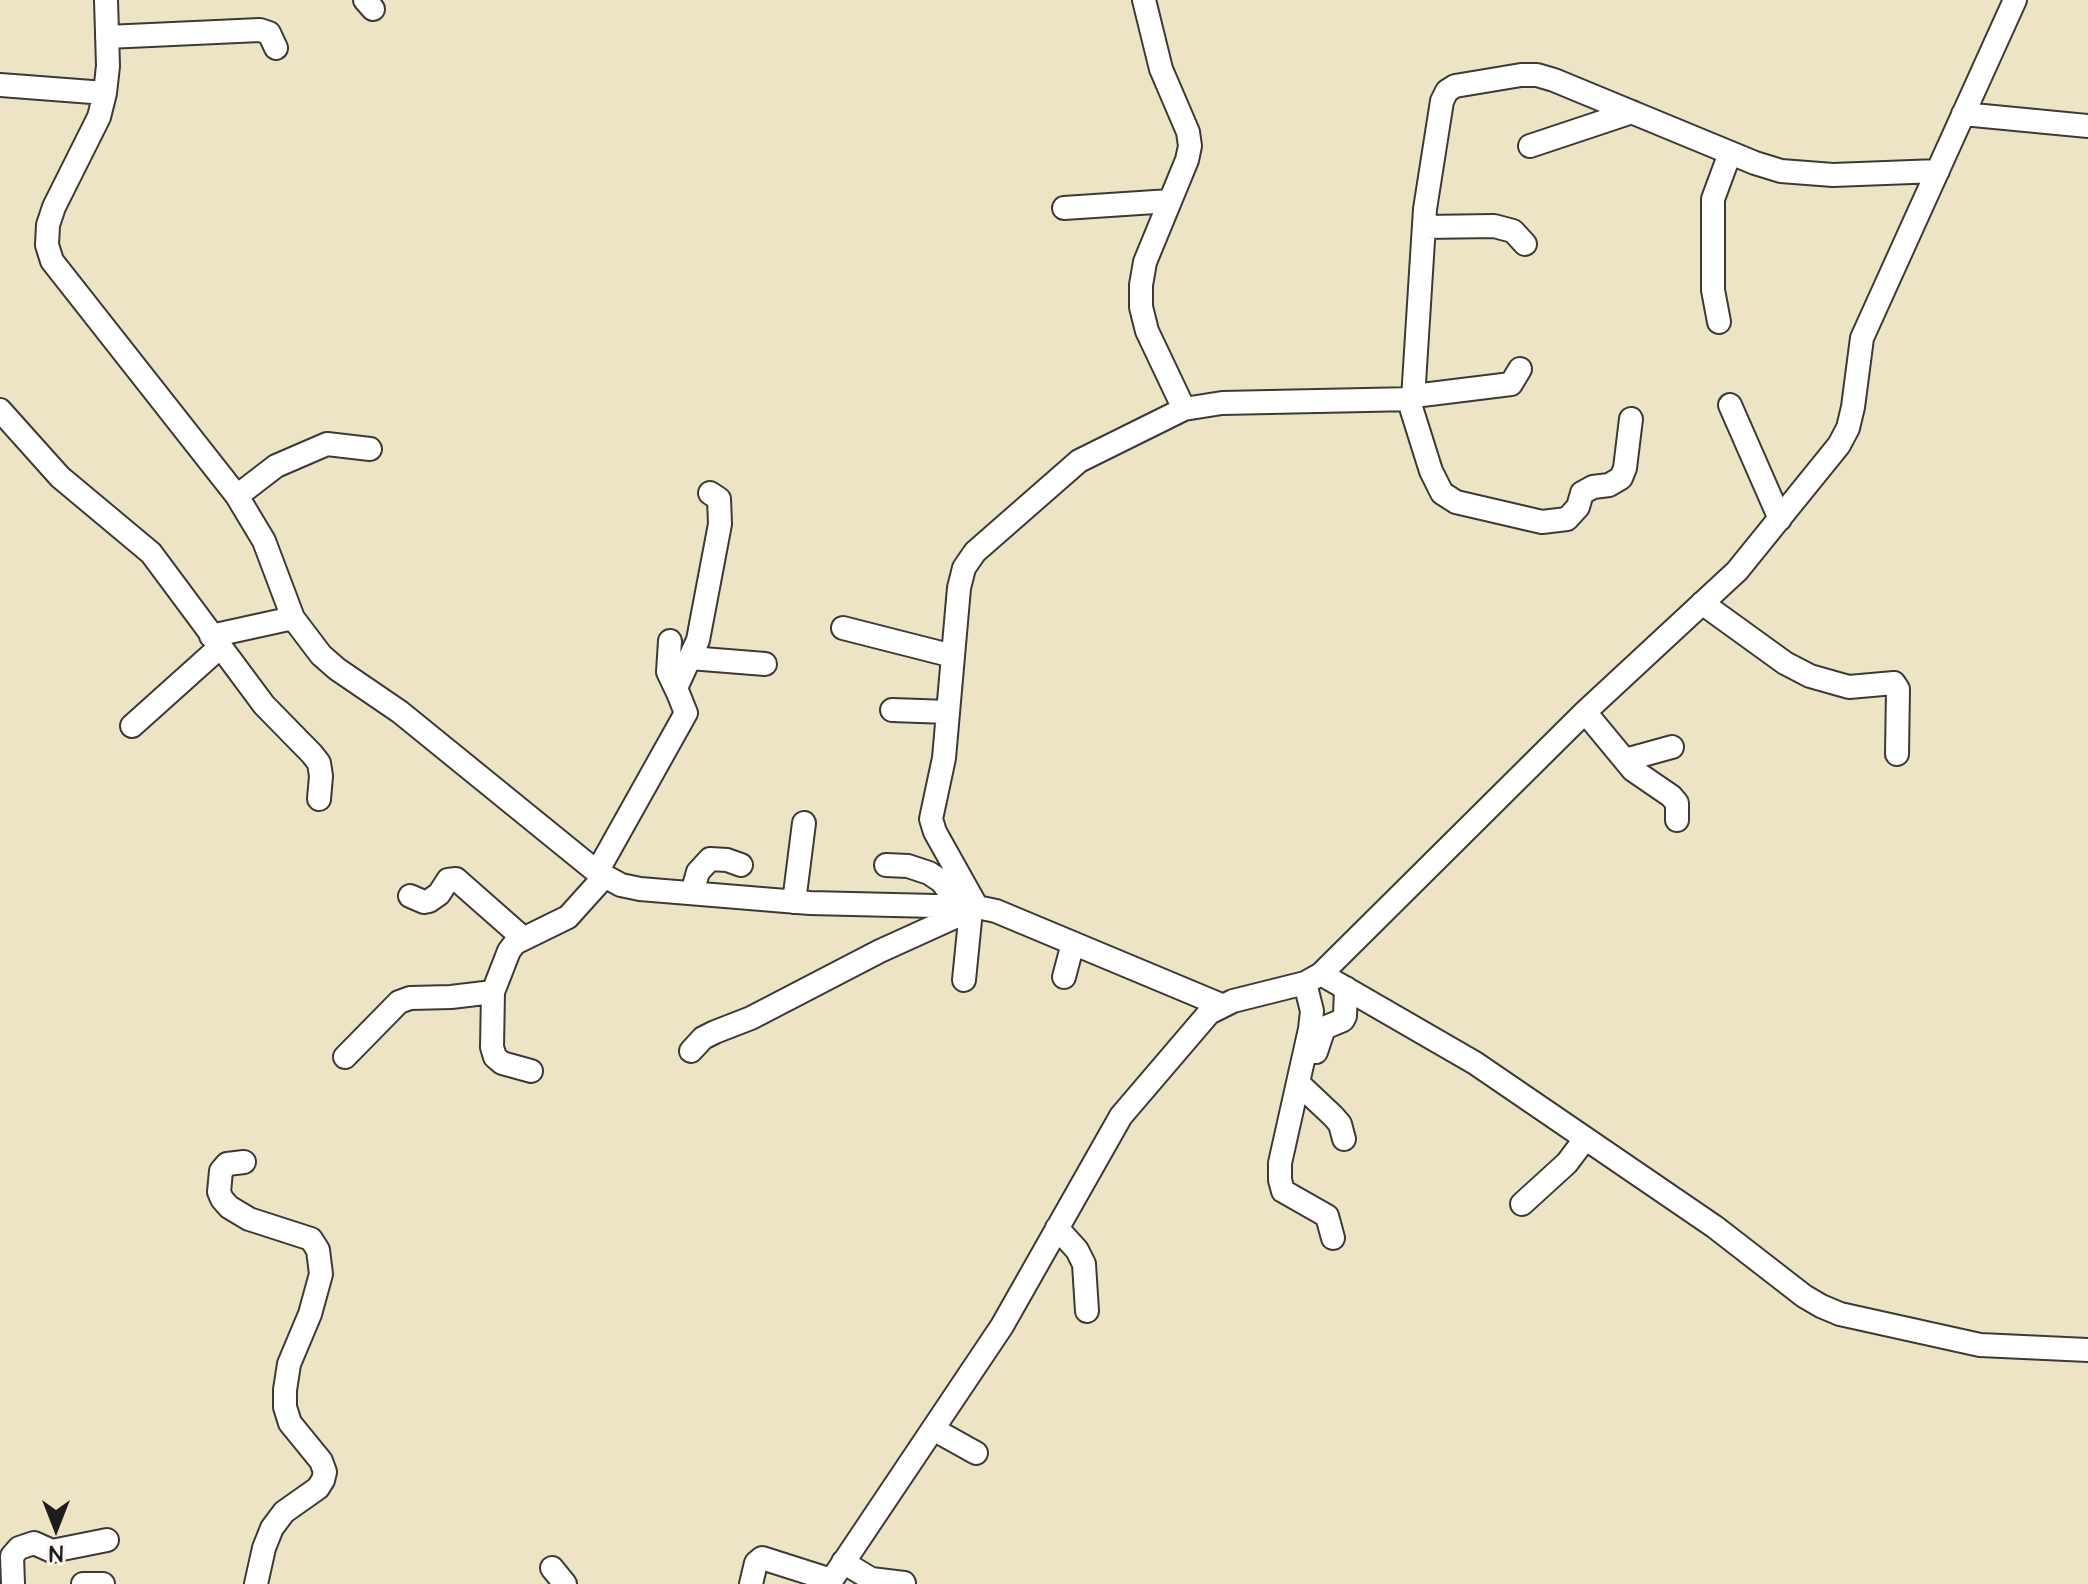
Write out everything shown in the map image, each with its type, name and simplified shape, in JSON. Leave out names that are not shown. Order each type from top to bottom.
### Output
[{"type":"street","points":[[106,0],[105,93],[99,117],[48,225],[47,245],[52,261],[237,496],[264,541],[293,618],[307,638],[337,669],[400,712],[601,874],[621,885],[794,902],[969,907],[996,911],[1221,1005]]},
{"type":"street","points":[[1144,0],[1161,69],[1188,132],[1190,146],[1145,262],[1141,307],[1147,331],[1184,409]]},
{"type":"street","points":[[834,1576],[1002,1326],[1121,1116],[1209,1013],[1221,1005],[1313,978],[1585,712],[1752,555],[1839,445],[1848,428],[1862,338],[2015,0]]},
{"type":"street","points":[[107,37],[260,30],[269,33],[276,48]]},
{"type":"street","points":[[1631,419],[1621,478],[1582,493],[1578,507],[1567,519],[1542,522],[1456,502],[1442,493],[1431,471],[1412,398],[1424,227],[1442,101],[1447,91],[1455,86],[1537,75],[1781,171],[1806,174],[1938,171]]},
{"type":"street","points":[[0,85],[105,93]]},
{"type":"street","points":[[1530,146],[1632,112]]},
{"type":"street","points":[[1963,114],[2088,126]]},
{"type":"street","points":[[1719,322],[1713,290],[1713,199],[1730,153]]},
{"type":"street","points":[[1064,208],[1170,201]]},
{"type":"street","points":[[1424,227],[1494,226],[1513,231],[1525,244]]},
{"type":"street","points":[[964,980],[969,907],[931,819],[944,758],[959,588],[964,568],[975,552],[1079,461],[1184,409],[1222,403],[1412,398],[1511,384],[1520,369]]},
{"type":"street","points":[[1730,405],[1780,519]]},
{"type":"street","points":[[0,410],[60,477],[151,553],[264,705],[319,763],[319,799]]},
{"type":"street","points":[[237,496],[276,466],[327,444],[370,449]]},
{"type":"street","points":[[678,693],[677,682],[698,640],[720,524],[719,499],[710,493]]},
{"type":"street","points":[[1702,603],[1785,663],[1810,676],[1849,687],[1894,683],[1898,689],[1897,754]]},
{"type":"street","points":[[132,726],[215,641],[293,618]]},
{"type":"street","points":[[843,628],[953,656]]},
{"type":"street","points":[[531,1071],[502,1063],[495,1057],[492,1047],[493,992],[509,951],[523,938],[568,917],[601,874],[685,719],[686,708],[668,672],[670,641]]},
{"type":"street","points":[[690,658],[765,664]]},
{"type":"street","points":[[892,710],[948,712]]},
{"type":"street","points":[[1585,712],[1641,776],[1677,803],[1677,820]]},
{"type":"street","points":[[1625,760],[1672,747]]},
{"type":"street","points":[[794,902],[804,823]]},
{"type":"street","points":[[692,893],[698,872],[710,859],[741,865]]},
{"type":"street","points":[[886,865],[908,866],[929,873],[969,907]]},
{"type":"street","points":[[410,896],[429,901],[439,894],[448,880],[456,879],[523,938]]},
{"type":"street","points":[[691,1051],[703,1038],[751,1018],[969,907]]},
{"type":"street","points":[[1064,977],[1073,943]]},
{"type":"street","points":[[1313,978],[1346,988],[1475,1063],[1715,1227],[1821,1306],[1840,1314],[1980,1345],[2088,1350]]},
{"type":"street","points":[[1313,978],[1312,1011],[1280,1163],[1280,1180],[1283,1191],[1327,1216],[1333,1238]]},
{"type":"street","points":[[1314,1065],[1321,1032],[1345,1016],[1346,988]]},
{"type":"street","points":[[345,1057],[399,1002],[410,998],[493,992]]},
{"type":"street","points":[[1298,1083],[1340,1124],[1344,1139]]},
{"type":"street","points":[[1522,1204],[1567,1163],[1585,1139]]},
{"type":"street","points":[[244,1162],[227,1164],[221,1171],[219,1192],[222,1199],[249,1219],[311,1239],[318,1250],[321,1274],[310,1314],[289,1364],[285,1407],[290,1423],[321,1461],[325,1472],[318,1488],[284,1512],[272,1528],[256,1584]]},
{"type":"street","points":[[1057,1228],[1077,1250],[1084,1264],[1087,1311]]},
{"type":"street","points":[[933,1429],[976,1453]]},
{"type":"street","points":[[13,1584],[12,1556],[19,1548],[34,1543],[52,1551],[107,1540]]},
{"type":"street","points":[[751,1584],[756,1563],[762,1558],[834,1576],[904,1583]]},
{"type":"street","points":[[83,1584],[103,1584]]}]
